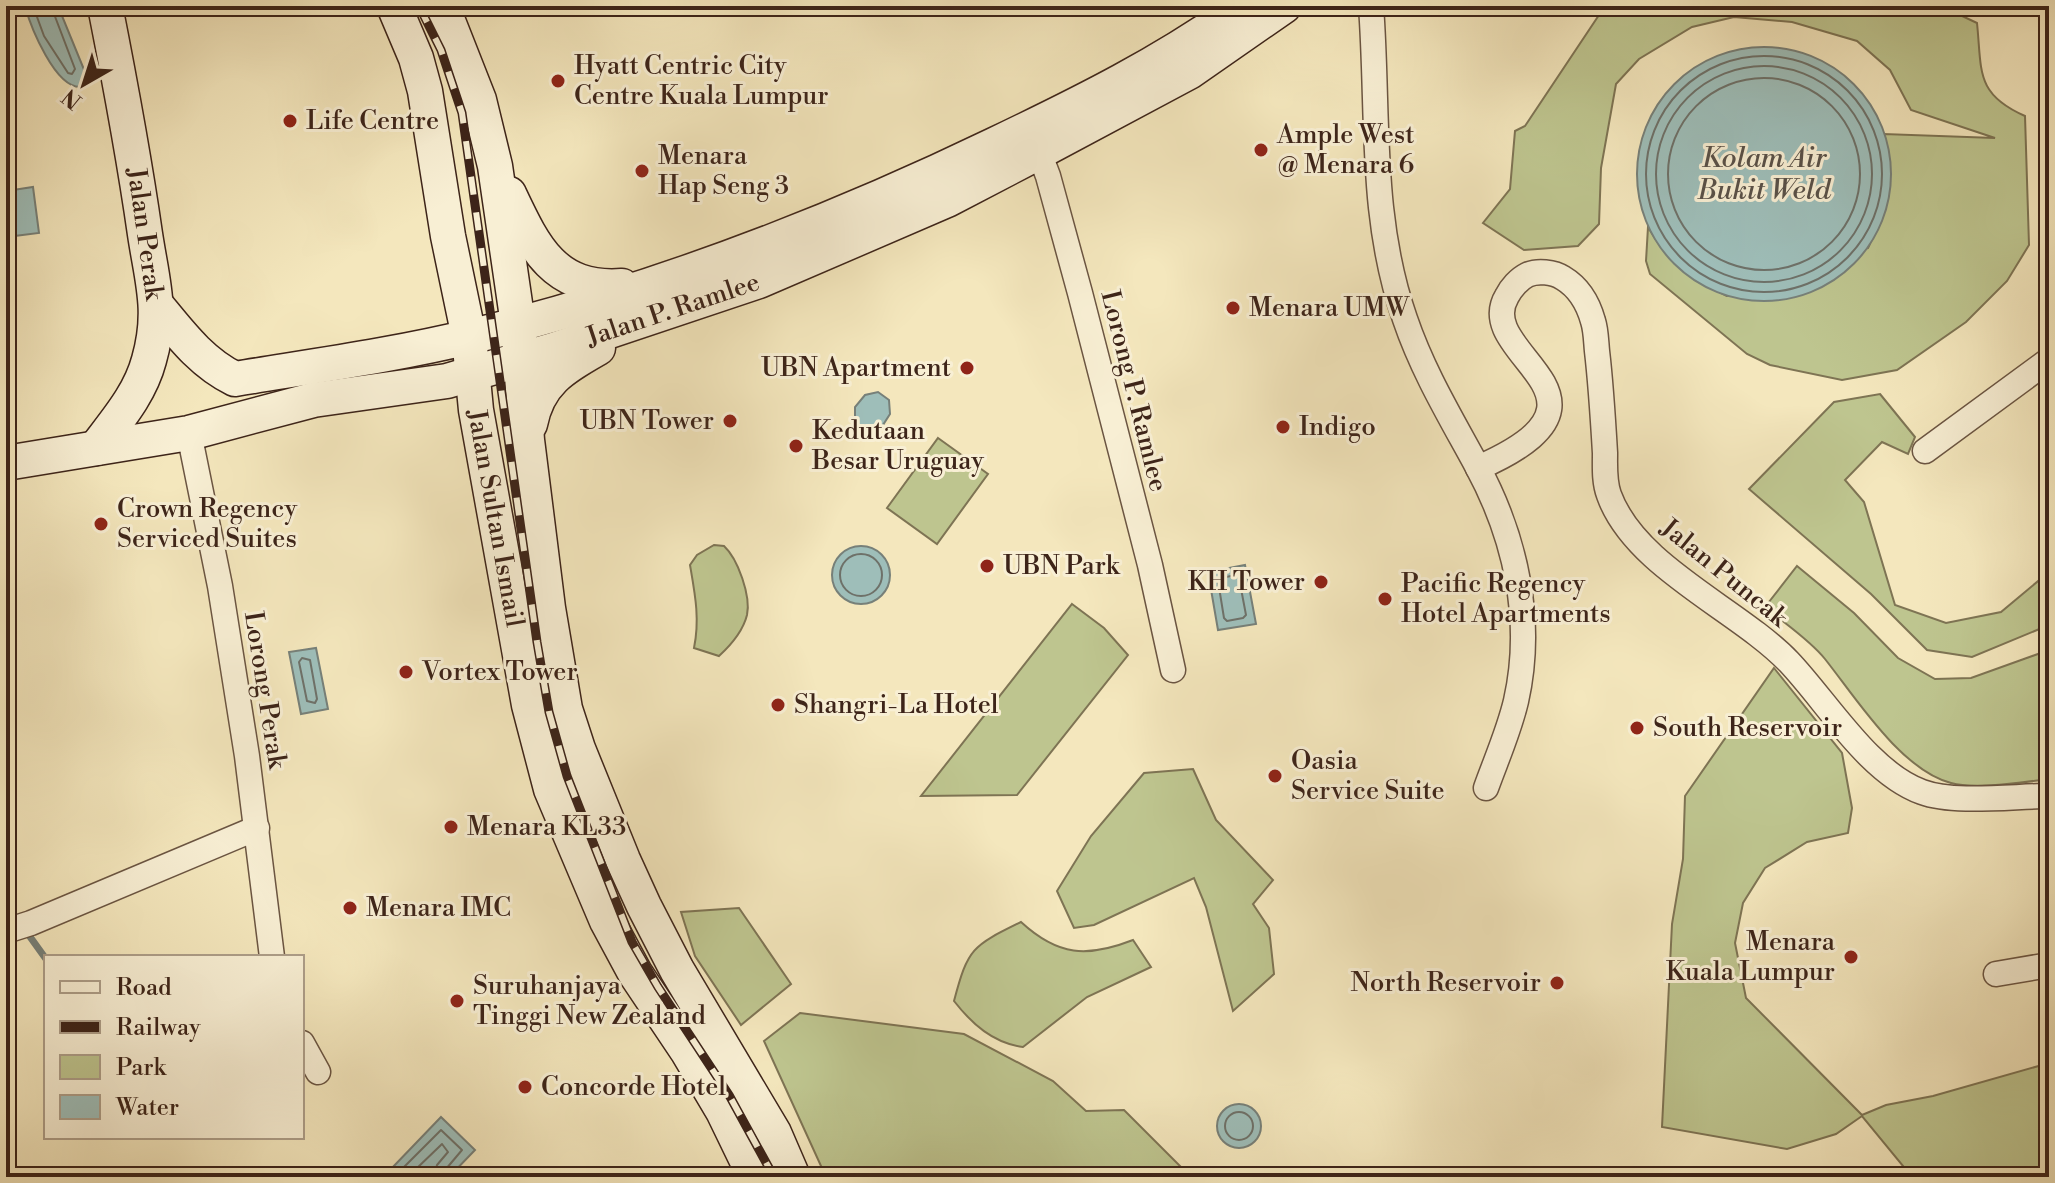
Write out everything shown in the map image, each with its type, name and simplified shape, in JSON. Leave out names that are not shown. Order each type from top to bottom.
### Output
[{"type":"street","name":"Jalan Perak","points":[[96,448],[130,404],[141,384],[152,348],[158,307],[105,6]]},
{"type":"street","name":"Jalan Sultan Ismail","points":[[394,6],[416,58],[425,91],[448,236],[469,337],[459,376],[476,410],[529,705],[551,789],[598,903],[635,973],[723,1111],[755,1177]]},
{"type":"street","name":"Jalan Sultan Ismail","points":[[442,6],[479,100],[495,166],[520,341],[527,440],[551,635],[565,709],[623,860],[664,945],[774,1133],[793,1177]]},
{"type":"street","name":"Jalan P. Ramlee","points":[[1034,140],[1242,6]]},
{"type":"street","name":"Jalan P. Ramlee","points":[[158,307],[199,355],[218,371],[235,379],[469,337],[520,341],[635,323],[759,281],[1034,140],[1189,72],[1284,6]]},
{"type":"street","points":[[1371,6],[1376,76],[1378,200],[1392,274],[1404,319],[1431,385],[1478,468],[1502,522],[1512,553],[1521,601],[1523,662],[1515,705],[1486,788]]},
{"type":"street","name":"Lorong P. Ramlee","points":[[1034,140],[1103,381],[1173,670]]},
{"type":"street","points":[[495,166],[532,242],[569,278],[581,285],[646,285]]},
{"type":"street","name":"Jalan P. Ramlee","points":[[6,463],[189,433],[313,400],[459,376],[520,341],[646,285],[940,187]]},
{"type":"street","name":"Jalan Puncak","points":[[1478,468],[1521,447],[1544,424],[1550,405],[1545,385],[1508,337],[1502,310],[1513,286],[1527,275],[1555,273],[1578,288],[1593,320],[1606,483],[1619,516],[1638,540],[1672,571],[1788,661],[1858,743],[1889,772],[1910,786],[1924,793],[1986,799],[2049,796]]},
{"type":"street","points":[[527,440],[535,401],[551,380],[635,323]]},
{"type":"street","points":[[1925,451],[2049,360]]},
{"type":"street","name":"Lorong Perak","points":[[189,433],[220,586],[257,828],[272,955]]},
{"type":"street","points":[[6,931],[257,828]]},
{"type":"street","points":[[1996,974],[2049,965]]},
{"type":"street","points":[[304,1047],[318,1072]]},
{"type":"green space","points":[[1605,6],[1941,6],[1977,23],[1981,68],[1989,90],[2009,108],[2025,116],[2029,245],[2007,281],[1966,322],[1897,370],[1842,380],[1770,365],[1747,354],[1650,274],[1646,261],[1648,227],[1681,269],[1727,296],[1868,248],[1888,192],[1889,167],[1884,134],[1995,138],[1911,110],[1890,70],[1857,41],[1792,22],[1734,17],[1692,27],[1639,59],[1616,84],[1601,168],[1599,224],[1578,246],[1524,250],[1483,223],[1510,189],[1515,131],[1525,126]]},
{"type":"green space","points":[[1880,394],[1915,437],[1908,454],[1882,442],[1845,480],[1864,502],[1895,605],[1946,623],[2001,612],[2049,572],[2049,625],[1972,657],[1927,650],[1871,594],[1749,489],[1834,402]]},
{"type":"green space","points":[[938,438],[988,474],[937,544],[887,508]]},
{"type":"green space","points":[[714,545],[724,546],[734,560],[745,588],[748,607],[740,632],[719,656],[694,648],[697,617],[690,565],[697,555]]},
{"type":"green space","points":[[1797,566],[1854,613],[1898,658],[1935,679],[1971,678],[2049,650],[2049,779],[2000,785],[1961,785],[1933,776],[1915,764],[1881,731],[1819,652],[1765,607]]},
{"type":"green space","points":[[1072,604],[1104,628],[1128,655],[1017,795],[921,796]]},
{"type":"green space","points":[[1774,668],[1842,753],[1852,808],[1848,833],[1807,842],[1765,868],[1743,903],[1735,943],[1746,998],[1862,1115],[1886,1105],[1933,1096],[2049,1063],[2049,1177],[1912,1177],[1862,1116],[1836,1134],[1787,1149],[1662,1127],[1672,924],[1683,859],[1685,796]]},
{"type":"green space","points":[[1193,769],[1216,820],[1273,880],[1253,904],[1269,928],[1274,974],[1233,1011],[1206,907],[1194,878],[1094,925],[1074,928],[1057,891],[1091,836],[1144,773]]},
{"type":"green space","points":[[739,908],[791,984],[741,1025],[695,956],[681,912]]},
{"type":"green space","points":[[1021,922],[1048,942],[1074,950],[1101,950],[1133,940],[1151,967],[1087,997],[1023,1047],[1012,1045],[976,1025],[954,1001],[963,970],[974,951],[992,937]]},
{"type":"green space","points":[[800,1013],[964,1034],[1053,1081],[1086,1111],[1124,1110],[1191,1177],[826,1177],[764,1041]]},
{"type":"water","points":[[25,6],[58,6],[85,72],[85,80],[80,87],[71,84],[53,67],[38,41]]},
{"type":"water","name":"Kolam Air Bukit Weld","points":[[1764,47],[1801,53],[1824,62],[1862,94],[1876,114],[1885,137],[1891,174],[1885,211],[1876,234],[1844,272],[1824,286],[1801,295],[1764,301],[1727,295],[1704,286],[1666,254],[1652,234],[1643,211],[1637,174],[1643,137],[1652,114],[1684,76],[1704,62],[1727,53]]},
{"type":"water","points":[[33,187],[39,233],[6,237],[6,191]]},
{"type":"water","points":[[878,392],[889,400],[890,414],[881,428],[867,431],[855,422],[855,407],[865,395]]},
{"type":"water","points":[[861,546],[882,554],[890,575],[882,596],[861,604],[840,596],[832,575],[840,554]]},
{"type":"water","points":[[1245,565],[1256,624],[1218,630],[1208,572]]},
{"type":"water","points":[[316,648],[328,709],[301,714],[289,652]]},
{"type":"water","points":[[1239,1104],[1255,1110],[1261,1126],[1255,1142],[1239,1148],[1223,1142],[1217,1126],[1223,1110]]},
{"type":"water","points":[[441,1117],[475,1150],[449,1177],[400,1177],[391,1169]]},
{"type":"waterway","points":[[28,934],[44,956]]},
{"type":"railway","points":[[419,6],[441,50],[462,113],[537,642],[549,712],[567,776],[632,942],[729,1095],[774,1177]]},
{"type":"place","name":"Hyatt Centric City Centre Kuala Lumpur","points":[[558,81]]},
{"type":"place","name":"Life Centre","points":[[290,121]]},
{"type":"place","name":"Ample West @ Menara 6","points":[[1261,150]]},
{"type":"place","name":"Menara Hap Seng 3","points":[[642,171]]},
{"type":"place","name":"Menara UMW","points":[[1233,308]]},
{"type":"place","name":"UBN Apartment","points":[[967,368]]},
{"type":"place","name":"UBN Tower","points":[[730,421]]},
{"type":"place","name":"Indigo","points":[[1283,427]]},
{"type":"place","name":"Kedutaan Besar Uruguay","points":[[796,446]]},
{"type":"place","name":"Crown Regency Serviced Suites","points":[[101,524]]},
{"type":"place","name":"UBN Park","points":[[987,566]]},
{"type":"place","name":"KH Tower","points":[[1321,582]]},
{"type":"place","name":"Pacific Regency Hotel Apartments","points":[[1385,599]]},
{"type":"place","name":"Vortex Tower","points":[[406,672]]},
{"type":"place","name":"Shangri-La Hotel","points":[[778,705]]},
{"type":"place","name":"South Reservoir","points":[[1637,728]]},
{"type":"place","name":"Oasia Service Suite","points":[[1275,776]]},
{"type":"place","name":"Menara KL33","points":[[451,827]]},
{"type":"place","name":"Menara IMC","points":[[350,908]]},
{"type":"place","name":"Menara Kuala Lumpur","points":[[1851,957]]},
{"type":"place","name":"North Reservoir","points":[[1557,983]]},
{"type":"place","name":"Suruhanjaya Tinggi New Zealand","points":[[457,1001]]},
{"type":"place","name":"Concorde Hotel","points":[[525,1087]]}]
